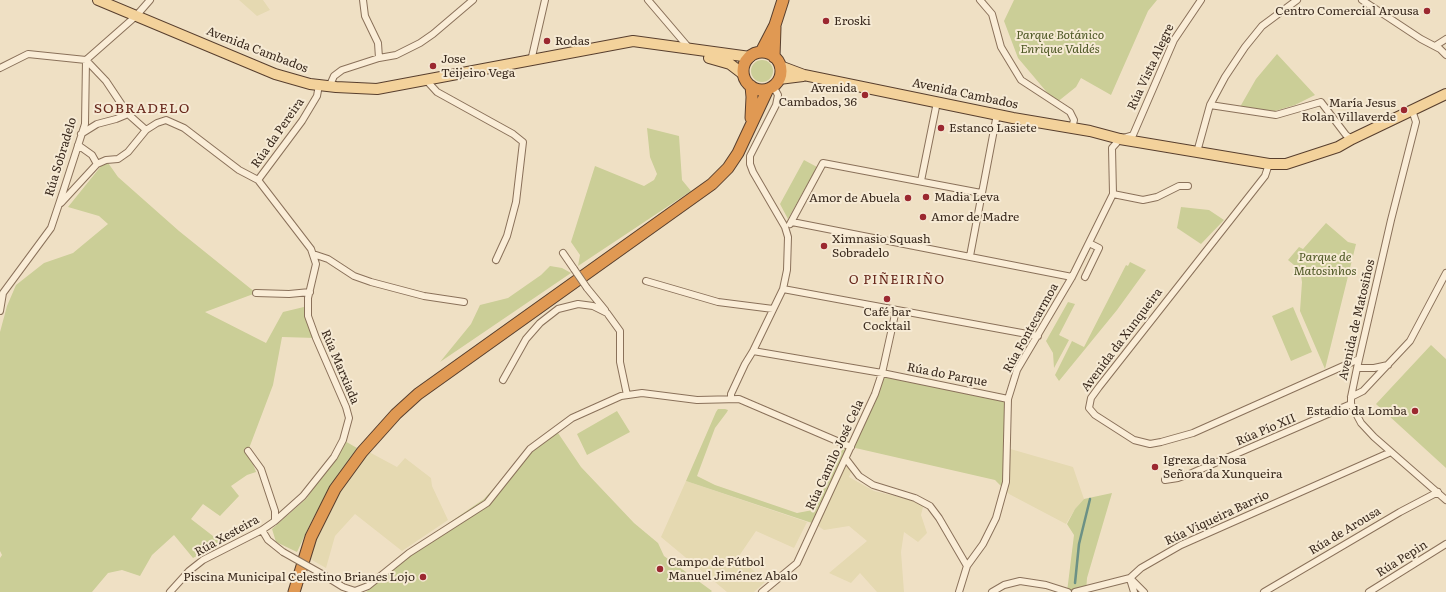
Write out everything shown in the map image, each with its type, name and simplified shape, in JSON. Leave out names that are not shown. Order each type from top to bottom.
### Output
[{"type":"highway","points":[[774,85],[759,90],[751,86],[743,74],[745,63],[755,55],[775,25],[783,0]]},
{"type":"highway","points":[[774,57],[775,25]]},
{"type":"highway","points":[[294,592],[311,537],[335,489],[362,452],[396,414],[418,394],[712,184],[728,168],[774,85],[780,66],[774,57],[768,53],[755,55]]},
{"type":"highway","points":[[748,134],[752,107],[751,86]]},
{"type":"main road","name":"Avenida Cambados","points":[[98,0],[275,74],[330,87],[377,89],[427,81],[601,47]]},
{"type":"main road","points":[[601,47],[634,42],[755,55]]},
{"type":"main road","points":[[601,47],[654,48],[720,60],[730,64],[743,74]]},
{"type":"main road","name":"Avenida Cambados","points":[[780,66],[804,75],[1072,128],[1120,139],[1269,164],[1286,164],[1306,159],[1338,147],[1446,94]]},
{"type":"main road","name":"Avenida Cambados","points":[[774,85],[804,75]]},
{"type":"street","points":[[86,60],[136,16],[150,0]]},
{"type":"street","points":[[363,0],[365,16],[378,43],[379,58]]},
{"type":"street","points":[[330,87],[334,76],[342,70],[379,58],[396,55],[420,43],[433,34],[470,0]]},
{"type":"street","points":[[531,61],[545,0]]},
{"type":"street","points":[[648,0],[689,48]]},
{"type":"street","points":[[980,0],[992,14],[1002,48],[1021,80],[1070,112],[1074,120],[1072,128]]},
{"type":"street","name":"Rúa Vista Alegre","points":[[1120,139],[1133,134],[1174,40],[1201,0]]},
{"type":"street","points":[[1197,152],[1210,105],[1225,77],[1251,38],[1262,26],[1297,0]]},
{"type":"street","points":[[1362,0],[1421,39],[1435,46],[1446,55]]},
{"type":"street","points":[[1435,46],[1446,39]]},
{"type":"street","points":[[0,68],[28,54],[86,60],[106,81],[128,114],[146,130]]},
{"type":"street","name":"Rúa Sobradelo","points":[[0,311],[3,293],[51,228],[85,120],[86,60]]},
{"type":"street","points":[[427,81],[437,92],[513,134],[523,142],[516,202],[507,236],[496,260]]},
{"type":"street","name":"Rúa da Pereira","points":[[97,164],[106,160],[118,159],[128,152],[146,130],[157,122],[166,120],[184,128],[239,170],[258,180],[302,121],[317,96],[319,85]]},
{"type":"street","points":[[731,399],[735,386],[753,352],[772,309],[784,289],[789,254],[788,237],[785,227],[753,172],[750,164],[750,156],[776,105],[778,95],[774,85]]},
{"type":"street","points":[[921,181],[937,102]]},
{"type":"street","points":[[1210,105],[1276,115],[1321,102],[1346,135],[1352,139]]},
{"type":"street","name":"Avenida de Matosiños","points":[[1412,110],[1416,122],[1391,220],[1357,368],[1351,404],[1361,423],[1391,452],[1446,500]]},
{"type":"street","points":[[81,134],[97,124],[128,114]]},
{"type":"street","points":[[970,256],[997,114]]},
{"type":"street","name":"Rúa Fontecarmoa","points":[[959,592],[967,566],[983,544],[996,518],[1006,482],[1008,398],[1017,370],[1072,277],[1113,194],[1112,148],[1120,139]]},
{"type":"street","points":[[58,206],[97,164],[92,155],[78,145]]},
{"type":"street","points":[[785,227],[792,222],[823,163],[981,193]]},
{"type":"street","name":"Avenida da Xunqueira","points":[[1269,164],[1265,176],[1098,388],[1091,398],[1089,408],[1095,415],[1134,440],[1150,444],[1193,433],[1359,359]]},
{"type":"street","points":[[258,180],[313,254],[328,259],[354,276],[371,282],[424,296],[464,302]]},
{"type":"street","points":[[1113,194],[1143,200],[1157,197],[1179,186],[1188,186]]},
{"type":"street","points":[[792,222],[1072,277]]},
{"type":"street","points":[[1086,277],[1099,248],[1089,243]]},
{"type":"street","points":[[563,253],[587,288],[620,331],[620,362],[627,395]]},
{"type":"street","name":"Rúa Marxiada","points":[[275,521],[303,496],[334,457],[343,440],[348,418],[346,407],[308,316],[310,292],[316,264],[313,254]]},
{"type":"street","points":[[1351,397],[1363,391],[1410,341],[1446,273]]},
{"type":"street","points":[[646,281],[718,302],[772,309]]},
{"type":"street","points":[[784,289],[1038,336]]},
{"type":"street","points":[[256,293],[290,294],[310,292]]},
{"type":"street","points":[[503,380],[526,339],[540,322],[558,309],[578,304],[593,306],[607,313]]},
{"type":"street","name":"Rúa Camilo José Cela","points":[[762,592],[797,563],[846,459],[882,373],[896,310]]},
{"type":"street","name":"Rúa do Parque","points":[[753,352],[882,373],[1008,398]]},
{"type":"street","points":[[1357,368],[1374,368],[1389,364]]},
{"type":"street","points":[[262,530],[268,540],[283,552],[343,587],[355,591],[368,586],[409,553],[487,503],[530,449],[572,418],[621,396],[627,395],[642,393],[697,400],[739,400],[851,447]]},
{"type":"street","name":"Rúa Pío XII","points":[[1165,480],[1178,478],[1192,473],[1351,404]]},
{"type":"street","name":"Rúa Xesteira","points":[[170,592],[189,571],[203,560],[262,530],[275,521],[275,511],[261,469],[248,451]]},
{"type":"street","name":"Rúa Viqueira Barrio","points":[[1075,592],[1130,578],[1141,568],[1181,545],[1391,452]]},
{"type":"street","points":[[846,459],[859,476],[873,485],[915,498],[930,506],[939,518],[967,566]]},
{"type":"street","name":"Rúa de Arousa","points":[[1264,592],[1400,512],[1438,492]]},
{"type":"street","name":"Rúa Pepin","points":[[1369,592],[1446,544]]},
{"type":"street","points":[[1130,578],[1134,592]]},
{"type":"street","points":[[1130,578],[1144,592]]},
{"type":"street","points":[[992,592],[1004,585],[1020,581],[1046,585],[1068,592]]},
{"type":"shaded area","points":[[239,0],[263,0],[270,10],[257,16]]},
{"type":"shaded area","points":[[1007,448],[1073,467],[1084,499],[1075,509],[1066,524],[1009,494],[1004,489]]},
{"type":"shaded area","points":[[362,452],[369,452],[397,467],[405,458],[431,478],[432,486],[448,520],[402,551],[355,514],[335,536],[326,568],[305,556],[311,537]]},
{"type":"shaded area","points":[[846,459],[853,467],[849,477],[874,491],[924,503],[921,515],[927,533],[918,542],[904,532],[901,552],[904,592],[877,592],[860,573],[851,583],[829,573],[867,541],[849,526],[824,530],[815,524]]},
{"type":"shaded area","points":[[686,481],[807,522],[794,548],[756,531],[739,556],[765,582],[754,592],[727,592],[661,537]]},
{"type":"green space","name":"Parque Botánico Enrique Valdés","points":[[1014,0],[1157,0],[1148,11],[1111,95],[1081,78],[1076,87],[1056,103],[1018,58],[1004,21]]},
{"type":"green space","points":[[1277,54],[1315,95],[1295,105],[1275,111],[1240,107],[1256,79]]},
{"type":"green space","points":[[758,60],[766,60],[773,67],[773,75],[766,82],[758,82],[751,75],[751,67]]},
{"type":"green space","points":[[647,128],[679,136],[682,180],[691,191],[578,266],[580,255],[571,242],[595,166],[644,186],[654,180],[657,174],[650,157]]},
{"type":"green space","points":[[106,160],[118,177],[179,231],[256,293],[205,312],[266,343],[283,312],[308,306],[316,338],[282,337],[273,385],[248,451],[256,472],[247,475],[231,486],[239,496],[220,516],[203,504],[191,519],[222,543],[193,558],[174,535],[152,555],[140,576],[122,570],[108,573],[92,592],[0,592],[0,558],[2,555],[0,551],[0,332],[7,306],[16,285],[44,263],[73,253],[108,224],[99,216],[68,207]]},
{"type":"green space","points":[[804,160],[817,167],[788,219],[780,204]]},
{"type":"green space","points":[[1181,207],[1209,210],[1224,220],[1201,244],[1177,228]]},
{"type":"green space","name":"Parque de Matosinhos","points":[[1326,223],[1348,242],[1356,244],[1325,369],[1300,311],[1302,282],[1300,270],[1288,260],[1299,247],[1303,249]]},
{"type":"green space","points":[[1130,262],[1146,270],[1117,310],[1059,381],[1055,375],[1072,341],[1084,347],[1126,265],[1128,266]]},
{"type":"green space","points":[[550,266],[562,268],[571,273],[440,362],[471,324],[480,305],[508,298],[541,275]]},
{"type":"green space","points":[[1068,302],[1075,304],[1059,335],[1069,340],[1054,368],[1053,353],[1046,341]]},
{"type":"green space","points":[[1293,307],[1312,352],[1291,361],[1272,316]]},
{"type":"green space","name":"Estadio da Lomba","points":[[1431,345],[1446,359],[1446,468],[1376,404]]},
{"type":"green space","points":[[882,373],[1008,399],[1004,489],[995,480],[851,447]]},
{"type":"green space","points":[[718,409],[728,410],[715,428],[697,476],[715,485],[797,513],[813,510],[842,450],[851,447],[815,524],[686,481]]},
{"type":"green space","points":[[617,411],[630,432],[587,455],[577,434]]},
{"type":"green space","points":[[558,433],[581,467],[634,523],[658,543],[664,556],[712,591],[711,592],[366,592],[421,542],[484,499],[530,449]]},
{"type":"green space","points":[[343,440],[357,448],[338,474],[312,520],[297,552],[276,542],[272,529],[307,498]]},
{"type":"green space","points":[[1112,493],[1087,578],[1086,592],[1067,592],[1074,535],[1067,524],[1075,509],[1084,499]]},
{"type":"waterway","points":[[1075,583],[1079,544],[1090,499]]},
{"type":"place","name":"Centro Comercial Arousa","points":[[1427,11]]},
{"type":"place","name":"Eroski","points":[[826,21]]},
{"type":"place","name":"Rodas","points":[[547,41]]},
{"type":"place","name":"Jose Teijeiro Vega","points":[[433,66]]},
{"type":"place","name":"Avenida Cambados, 36","points":[[865,95]]},
{"type":"place","name":"María Jesus Rolan Villaverde","points":[[1404,110]]},
{"type":"place","name":"Estanco Lasiete","points":[[941,128]]},
{"type":"place","name":"Madia Leva","points":[[926,197]]},
{"type":"place","name":"Amor de Abuela","points":[[908,198]]},
{"type":"place","name":"Amor de Madre","points":[[923,217]]},
{"type":"place","name":"Ximnasio Squash Sobradelo","points":[[824,246]]},
{"type":"place","name":"Café bar Cocktail","points":[[887,299]]},
{"type":"place","name":"Estadio da Lomba","points":[[1415,411]]},
{"type":"place","name":"Igrexa da Nosa Señora da Xunqueira","points":[[1155,467]]},
{"type":"place","name":"Campo de Fútbol Manuel Jiménez Abalo","points":[[660,569]]},
{"type":"place","name":"Piscina Municipal Celestino Brianes Lojo","points":[[423,577]]},
{"type":"district","name":"SOBRADELO","points":[[142,109]]},
{"type":"district","name":"O PIÑEIRIÑO","points":[[897,280]]}]
